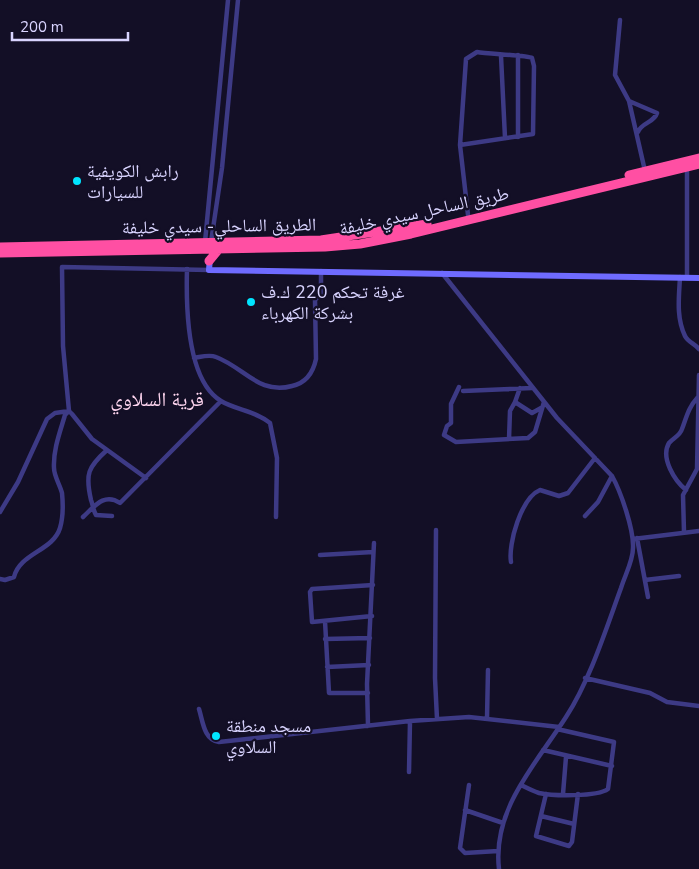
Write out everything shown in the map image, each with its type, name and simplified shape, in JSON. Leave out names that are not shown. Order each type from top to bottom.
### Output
[{"type":"highway","name":"الطريق الساحلي- سيدي خليفة","points":[[0,247],[208,247],[321,240],[384,232],[468,215],[699,158]]},
{"type":"highway","name":"طريق الساحل سيدي خليفة","points":[[0,253],[208,247],[325,247],[384,240],[699,164]]},
{"type":"highway","points":[[208,247],[208,264]]},
{"type":"highway","points":[[208,247],[208,264]]},
{"type":"street","points":[[208,247],[228,0]]},
{"type":"street","points":[[208,247],[222,168],[238,0]]},
{"type":"street","points":[[620,20],[615,75],[629,101],[645,171]]},
{"type":"street","points":[[460,145],[530,136],[533,133],[534,66],[532,58],[529,56],[501,56],[477,52],[466,60],[460,145],[468,215]]},
{"type":"street","points":[[518,55],[518,137]]},
{"type":"street","points":[[501,56],[505,138]]},
{"type":"street","points":[[629,101],[657,113],[655,118],[640,126],[637,134]]},
{"type":"street","points":[[688,167],[683,278],[679,312],[686,338],[698,348]]},
{"type":"street","points":[[146,478],[92,438],[69,411],[63,346],[62,267],[187,269],[208,264],[321,271],[699,278]]},
{"type":"street","points":[[187,269],[189,334],[194,358],[213,395],[270,423],[277,458],[276,517]]},
{"type":"street","points":[[194,358],[214,356],[254,380],[274,389],[288,387],[305,381],[314,368],[316,359],[315,300],[321,293],[321,271]]},
{"type":"street","points":[[442,273],[532,388],[618,485],[635,538],[646,580],[648,597]]},
{"type":"street","points":[[698,348],[699,341]]},
{"type":"street","points":[[684,532],[683,495],[697,470],[699,375]]},
{"type":"street","points":[[458,387],[451,404],[451,423],[447,426],[444,435],[456,442],[531,437],[544,402]]},
{"type":"street","points":[[509,439],[510,411],[520,388]]},
{"type":"street","points":[[463,391],[532,388]]},
{"type":"street","points":[[686,490],[676,480],[670,469],[668,448],[669,443],[680,433],[687,411],[698,397]]},
{"type":"street","points":[[83,517],[101,500],[116,501],[120,504],[222,401]]},
{"type":"street","points":[[515,402],[532,413],[541,408]]},
{"type":"street","points":[[0,512],[18,482],[47,419],[55,414],[69,411]]},
{"type":"street","points":[[0,579],[5,580],[14,577],[23,563],[49,544],[60,528],[62,494],[54,469],[56,446],[65,415],[69,411]]},
{"type":"street","points":[[107,450],[89,470],[88,487],[96,515],[112,516]]},
{"type":"street","points":[[511,562],[510,548],[514,532],[534,494],[540,490],[559,496],[568,493],[595,458]]},
{"type":"street","points":[[585,516],[598,502],[612,476]]},
{"type":"street","points":[[436,530],[435,678],[437,719]]},
{"type":"street","points":[[635,538],[699,531]]},
{"type":"street","points":[[499,869],[498,851],[503,823],[521,785],[575,701],[630,562],[635,538]]},
{"type":"street","points":[[368,726],[368,665],[372,616],[374,543]]},
{"type":"street","points":[[320,555],[373,552]]},
{"type":"street","points":[[646,580],[678,576]]},
{"type":"street","points":[[372,616],[311,621],[310,590],[373,585]]},
{"type":"street","points":[[325,621],[329,693],[368,692]]},
{"type":"street","points":[[326,639],[370,638]]},
{"type":"street","points":[[327,666],[368,665]]},
{"type":"street","points":[[487,718],[488,670]]},
{"type":"street","points":[[585,678],[650,693],[667,702],[699,706]]},
{"type":"street","points":[[198,709],[208,736],[213,741],[410,721],[469,717],[558,728],[614,742],[608,789],[605,791],[578,794],[546,794],[521,785]]},
{"type":"street","points":[[409,772],[410,721]]},
{"type":"street","points":[[542,750],[612,766]]},
{"type":"street","points":[[564,794],[566,757]]},
{"type":"street","points":[[469,785],[464,810],[462,851],[465,853],[498,851]]},
{"type":"street","points":[[546,794],[536,836],[569,846],[572,842],[578,794]]},
{"type":"street","points":[[464,810],[503,823]]},
{"type":"street","points":[[540,816],[574,824]]},
{"type":"place","name":"رابش الكويفية للسيارات","points":[[77,181]]},
{"type":"place","name":"غرفة تحكم 220 ك.ف بشركة الكهرباء","points":[[251,302]]},
{"type":"place","name":"مسجد منطقة السلاوي","points":[[216,736]]},
{"type":"district","name":"قرية السلاوي","points":[[157,399]]}]
